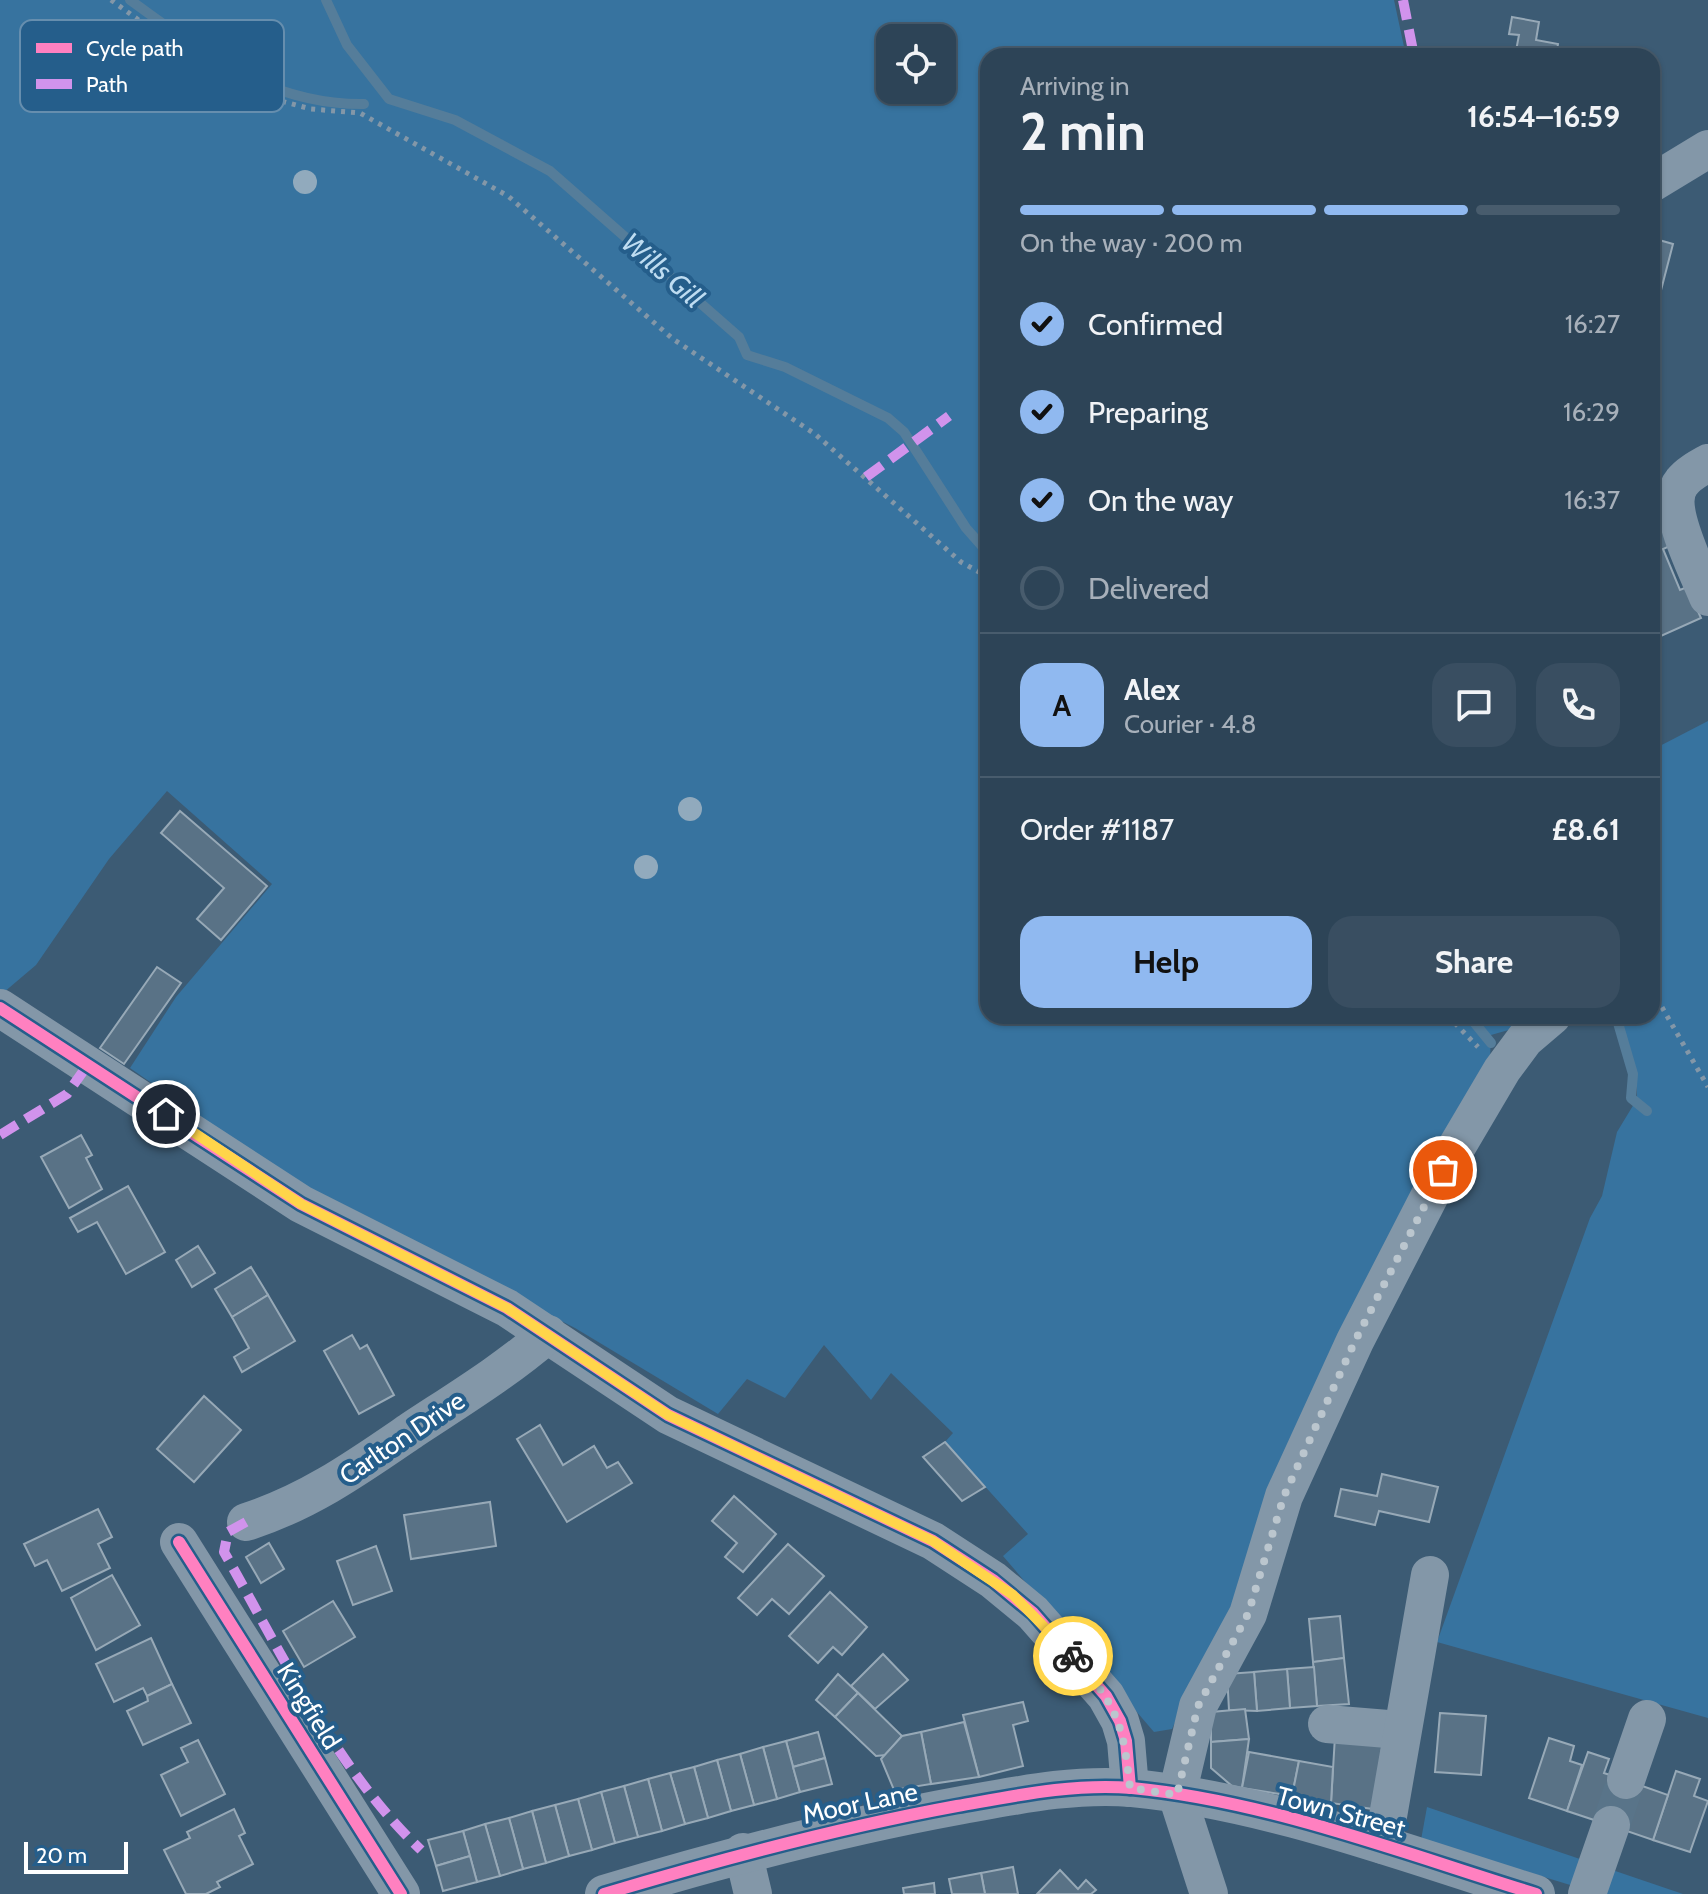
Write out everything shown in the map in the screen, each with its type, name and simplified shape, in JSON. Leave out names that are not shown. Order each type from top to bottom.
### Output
[{"type":"street","points":[[1660,178],[1708,149]]},
{"type":"street","points":[[1708,463],[1680,483],[1674,499],[1677,518],[1708,597]]},
{"type":"street","points":[[0,1008],[301,1204],[507,1308],[668,1415],[933,1541],[1013,1595],[1077,1661],[1113,1707],[1126,1741],[1130,1788]]},
{"type":"street","points":[[1209,1894],[1177,1795],[1198,1706],[1248,1614],[1284,1496],[1355,1341],[1443,1170],[1502,1070],[1525,1039],[1543,1024]]},
{"type":"street","name":"Carlton Drive","points":[[246,1522],[290,1509],[337,1482],[506,1369],[548,1334]]},
{"type":"street","name":"Kingfield","points":[[179,1542],[401,1894]]},
{"type":"street","points":[[1383,1845],[1400,1730],[1430,1575]]},
{"type":"street","points":[[1626,1780],[1644,1719]]},
{"type":"street","points":[[1327,1724],[1400,1730]]},
{"type":"street","name":"Moor Lane","points":[[604,1894],[743,1852],[855,1825],[1068,1788],[1130,1788]]},
{"type":"street","name":"Town Street","points":[[1130,1788],[1177,1795],[1383,1845],[1469,1884],[1536,1894]]},
{"type":"street","points":[[1587,1894],[1611,1825]]},
{"type":"street","points":[[743,1852],[753,1894]]},
{"type":"path","points":[[111,0],[139,20]]},
{"type":"path","points":[[284,102],[311,109],[360,113],[508,196],[673,339],[815,434],[961,562],[980,573]]},
{"type":"path","points":[[1660,1004],[1708,1087]]},
{"type":"shaded area","points":[[0,0],[1394,0],[1404,48],[980,48],[980,1024],[1519,1024],[1491,1035],[1490,1059],[1239,1612],[1189,1691],[1172,1729],[1154,1732],[1003,1556],[1028,1534],[945,1442],[953,1433],[891,1373],[871,1400],[824,1345],[785,1398],[747,1379],[718,1414],[575,1328],[308,1192],[130,1068],[176,997],[272,884],[167,791],[109,859],[36,965],[3,993],[0,991]]},
{"type":"shaded area","points":[[1708,721],[1708,1718],[1437,1642],[1590,1218],[1602,1196],[1617,1132],[1637,1099],[1637,1083],[1623,1024],[1660,1024],[1660,746]]},
{"type":"shaded area","points":[[1427,1807],[1683,1894],[1600,1894],[1421,1840]]},
{"type":"building","points":[[1512,17],[1539,22],[1536,40],[1558,44],[1557,48],[1517,48],[1519,35],[1509,34]]},
{"type":"building","points":[[1660,240],[1673,244],[1660,294]]},
{"type":"building","points":[[1660,521],[1670,546],[1663,549],[1680,590],[1687,587],[1701,618],[1660,636]]},
{"type":"building","points":[[180,811],[267,886],[221,940],[197,919],[224,888],[161,833]]},
{"type":"building","points":[[157,967],[181,983],[124,1064],[100,1048]]},
{"type":"building","points":[[81,1135],[92,1155],[86,1158],[102,1189],[69,1208],[41,1157]]},
{"type":"building","points":[[128,1186],[165,1252],[126,1274],[97,1222],[78,1232],[70,1218]]},
{"type":"building","points":[[198,1246],[215,1273],[192,1287],[176,1260]]},
{"type":"building","points":[[251,1267],[268,1295],[232,1317],[215,1289]]},
{"type":"building","points":[[268,1295],[295,1341],[242,1372],[234,1357],[249,1348],[232,1317]]},
{"type":"building","points":[[352,1335],[360,1349],[367,1345],[394,1395],[359,1414],[324,1351]]},
{"type":"building","points":[[204,1396],[241,1430],[194,1482],[157,1449]]},
{"type":"building","points":[[540,1425],[563,1465],[594,1446],[607,1468],[618,1462],[632,1483],[567,1522],[517,1439]]},
{"type":"building","points":[[945,1442],[985,1487],[962,1501],[923,1457]]},
{"type":"building","points":[[1382,1474],[1438,1487],[1429,1522],[1379,1511],[1375,1525],[1335,1516],[1341,1489],[1377,1496]]},
{"type":"building","points":[[734,1496],[776,1534],[743,1572],[725,1557],[737,1543],[712,1521]]},
{"type":"building","points":[[490,1502],[496,1546],[411,1559],[404,1515]]},
{"type":"building","points":[[98,1509],[112,1537],[98,1544],[110,1568],[62,1591],[47,1560],[35,1566],[24,1544]]},
{"type":"building","points":[[269,1543],[284,1569],[261,1583],[246,1557]]},
{"type":"building","points":[[788,1544],[824,1576],[789,1614],[772,1599],[757,1615],[738,1598]]},
{"type":"building","points":[[376,1546],[392,1591],[353,1605],[337,1561]]},
{"type":"building","points":[[112,1575],[140,1625],[96,1650],[71,1598]]},
{"type":"building","points":[[830,1592],[867,1627],[842,1655],[833,1647],[818,1663],[789,1636]]},
{"type":"building","points":[[333,1601],[355,1637],[304,1667],[283,1631]]},
{"type":"building","points":[[1340,1616],[1344,1658],[1313,1662],[1309,1619]]},
{"type":"building","points":[[151,1638],[172,1684],[147,1696],[143,1688],[114,1702],[96,1664]]},
{"type":"building","points":[[883,1654],[908,1680],[875,1709],[851,1686]]},
{"type":"building","points":[[1344,1658],[1349,1704],[1317,1706],[1313,1662]]},
{"type":"building","points":[[1314,1667],[1317,1706],[1290,1708],[1287,1669]]},
{"type":"building","points":[[1287,1669],[1290,1708],[1257,1711],[1254,1672]]},
{"type":"building","points":[[1254,1672],[1257,1711],[1229,1710],[1227,1674]]},
{"type":"building","points":[[838,1674],[858,1693],[835,1717],[816,1700]]},
{"type":"building","points":[[172,1684],[191,1723],[143,1745],[127,1711],[148,1701],[147,1696]]},
{"type":"building","points":[[858,1693],[902,1736],[886,1755],[876,1756],[835,1717]]},
{"type":"building","points":[[1023,1702],[1028,1721],[1013,1725],[1023,1766],[979,1777],[963,1715]]},
{"type":"building","points":[[1245,1709],[1249,1739],[1211,1742],[1211,1712]]},
{"type":"building","points":[[1440,1713],[1486,1716],[1481,1775],[1435,1772]]},
{"type":"building","points":[[964,1722],[979,1777],[931,1784],[921,1732]]},
{"type":"building","points":[[818,1732],[825,1758],[793,1767],[786,1741]]},
{"type":"building","points":[[921,1732],[931,1784],[894,1790],[881,1759],[902,1736]]},
{"type":"building","points":[[1335,1736],[1383,1742],[1373,1809],[1331,1803]]},
{"type":"building","points":[[1549,1738],[1574,1746],[1570,1761],[1582,1765],[1567,1811],[1529,1798]]},
{"type":"building","points":[[1249,1739],[1242,1788],[1232,1786],[1211,1768],[1211,1742]]},
{"type":"building","points":[[198,1740],[225,1794],[181,1816],[161,1775],[188,1762],[181,1748]]},
{"type":"building","points":[[786,1741],[800,1792],[777,1799],[763,1747]]},
{"type":"building","points":[[763,1747],[777,1799],[754,1805],[740,1754]]},
{"type":"building","points":[[1249,1752],[1299,1761],[1292,1796],[1242,1788]]},
{"type":"building","points":[[1588,1752],[1609,1759],[1604,1773],[1631,1782],[1615,1827],[1567,1811]]},
{"type":"building","points":[[740,1754],[754,1805],[731,1811],[717,1760]]},
{"type":"building","points":[[825,1758],[832,1784],[800,1792],[793,1767]]},
{"type":"building","points":[[717,1760],[731,1811],[708,1818],[694,1767]]},
{"type":"building","points":[[1299,1761],[1333,1767],[1331,1803],[1292,1796]]},
{"type":"building","points":[[694,1767],[708,1818],[685,1824],[670,1773]]},
{"type":"building","points":[[1676,1771],[1700,1779],[1694,1796],[1708,1801],[1690,1852],[1653,1840]]},
{"type":"building","points":[[670,1773],[685,1824],[662,1831],[648,1779]]},
{"type":"building","points":[[648,1779],[662,1831],[638,1837],[624,1786]]},
{"type":"building","points":[[1631,1782],[1668,1795],[1653,1840],[1615,1827]]},
{"type":"building","points":[[624,1786],[638,1837],[615,1843],[601,1792]]},
{"type":"building","points":[[601,1792],[615,1843],[592,1850],[578,1799]]},
{"type":"building","points":[[578,1799],[592,1850],[569,1856],[555,1805]]},
{"type":"building","points":[[555,1805],[569,1856],[546,1863],[532,1811]]},
{"type":"building","points":[[234,1809],[245,1833],[239,1836],[253,1864],[217,1882],[220,1887],[206,1894],[186,1894],[164,1850],[190,1838],[187,1832]]},
{"type":"building","points":[[532,1811],[546,1863],[523,1869],[509,1818]]},
{"type":"building","points":[[509,1818],[523,1869],[500,1876],[485,1824]]},
{"type":"building","points":[[485,1824],[500,1876],[477,1882],[463,1831]]},
{"type":"building","points":[[463,1831],[470,1856],[436,1866],[428,1840]]},
{"type":"building","points":[[470,1856],[477,1882],[443,1891],[436,1866]]},
{"type":"building","points":[[1013,1867],[1018,1894],[985,1894],[981,1873]]},
{"type":"building","points":[[1060,1870],[1078,1889],[1086,1880],[1096,1890],[1091,1894],[1037,1894]]},
{"type":"building","points":[[981,1873],[985,1894],[952,1894],[949,1879]]},
{"type":"building","points":[[934,1883],[935,1894],[904,1894],[903,1888]]},
{"type":"waterway","name":"Wills Gill","points":[[130,0],[158,20]]},
{"type":"waterway","name":"Wills Gill","points":[[326,0],[347,45],[389,99],[455,120],[550,171],[739,337],[747,355],[785,367],[888,418],[904,432],[966,528],[980,544]]},
{"type":"waterway","name":"Wills Gill","points":[[284,92],[329,102],[364,104]]},
{"type":"waterway","name":"Wills Gill","points":[[1476,1024],[1491,1043]]},
{"type":"waterway","name":"Wills Gill","points":[[1618,1024],[1633,1074],[1631,1098],[1647,1111]]},
{"type":"tunnel","points":[[1611,1825],[1626,1780]]},
{"type":"marked path","points":[[1403,0],[1412,48]]},
{"type":"marked path","points":[[866,477],[949,416]]},
{"type":"marked path","points":[[0,1135],[67,1094],[89,1063]]},
{"type":"marked path","points":[[246,1522],[228,1532],[224,1552],[289,1670],[337,1747],[363,1784],[421,1850]]},
{"type":"cycle path","points":[[0,1008],[301,1204],[507,1308],[668,1415],[933,1541],[993,1580],[1033,1613],[1106,1696],[1120,1721],[1126,1741],[1130,1788]]},
{"type":"cycle path","points":[[179,1542],[401,1894]]},
{"type":"cycle path","points":[[604,1894],[779,1845],[868,1824],[1000,1798],[1088,1787],[1132,1788],[1234,1804],[1387,1846],[1536,1894]]},
{"type":"way so far","points":[[1073,1656],[1106,1696],[1120,1721],[1126,1741],[1130,1788],[1177,1795],[1198,1706],[1248,1614],[1284,1496],[1355,1341],[1443,1170]]},
{"type":"route","points":[[166,1114],[301,1204],[507,1308],[668,1415],[933,1541],[1013,1595],[1073,1656]]}]
